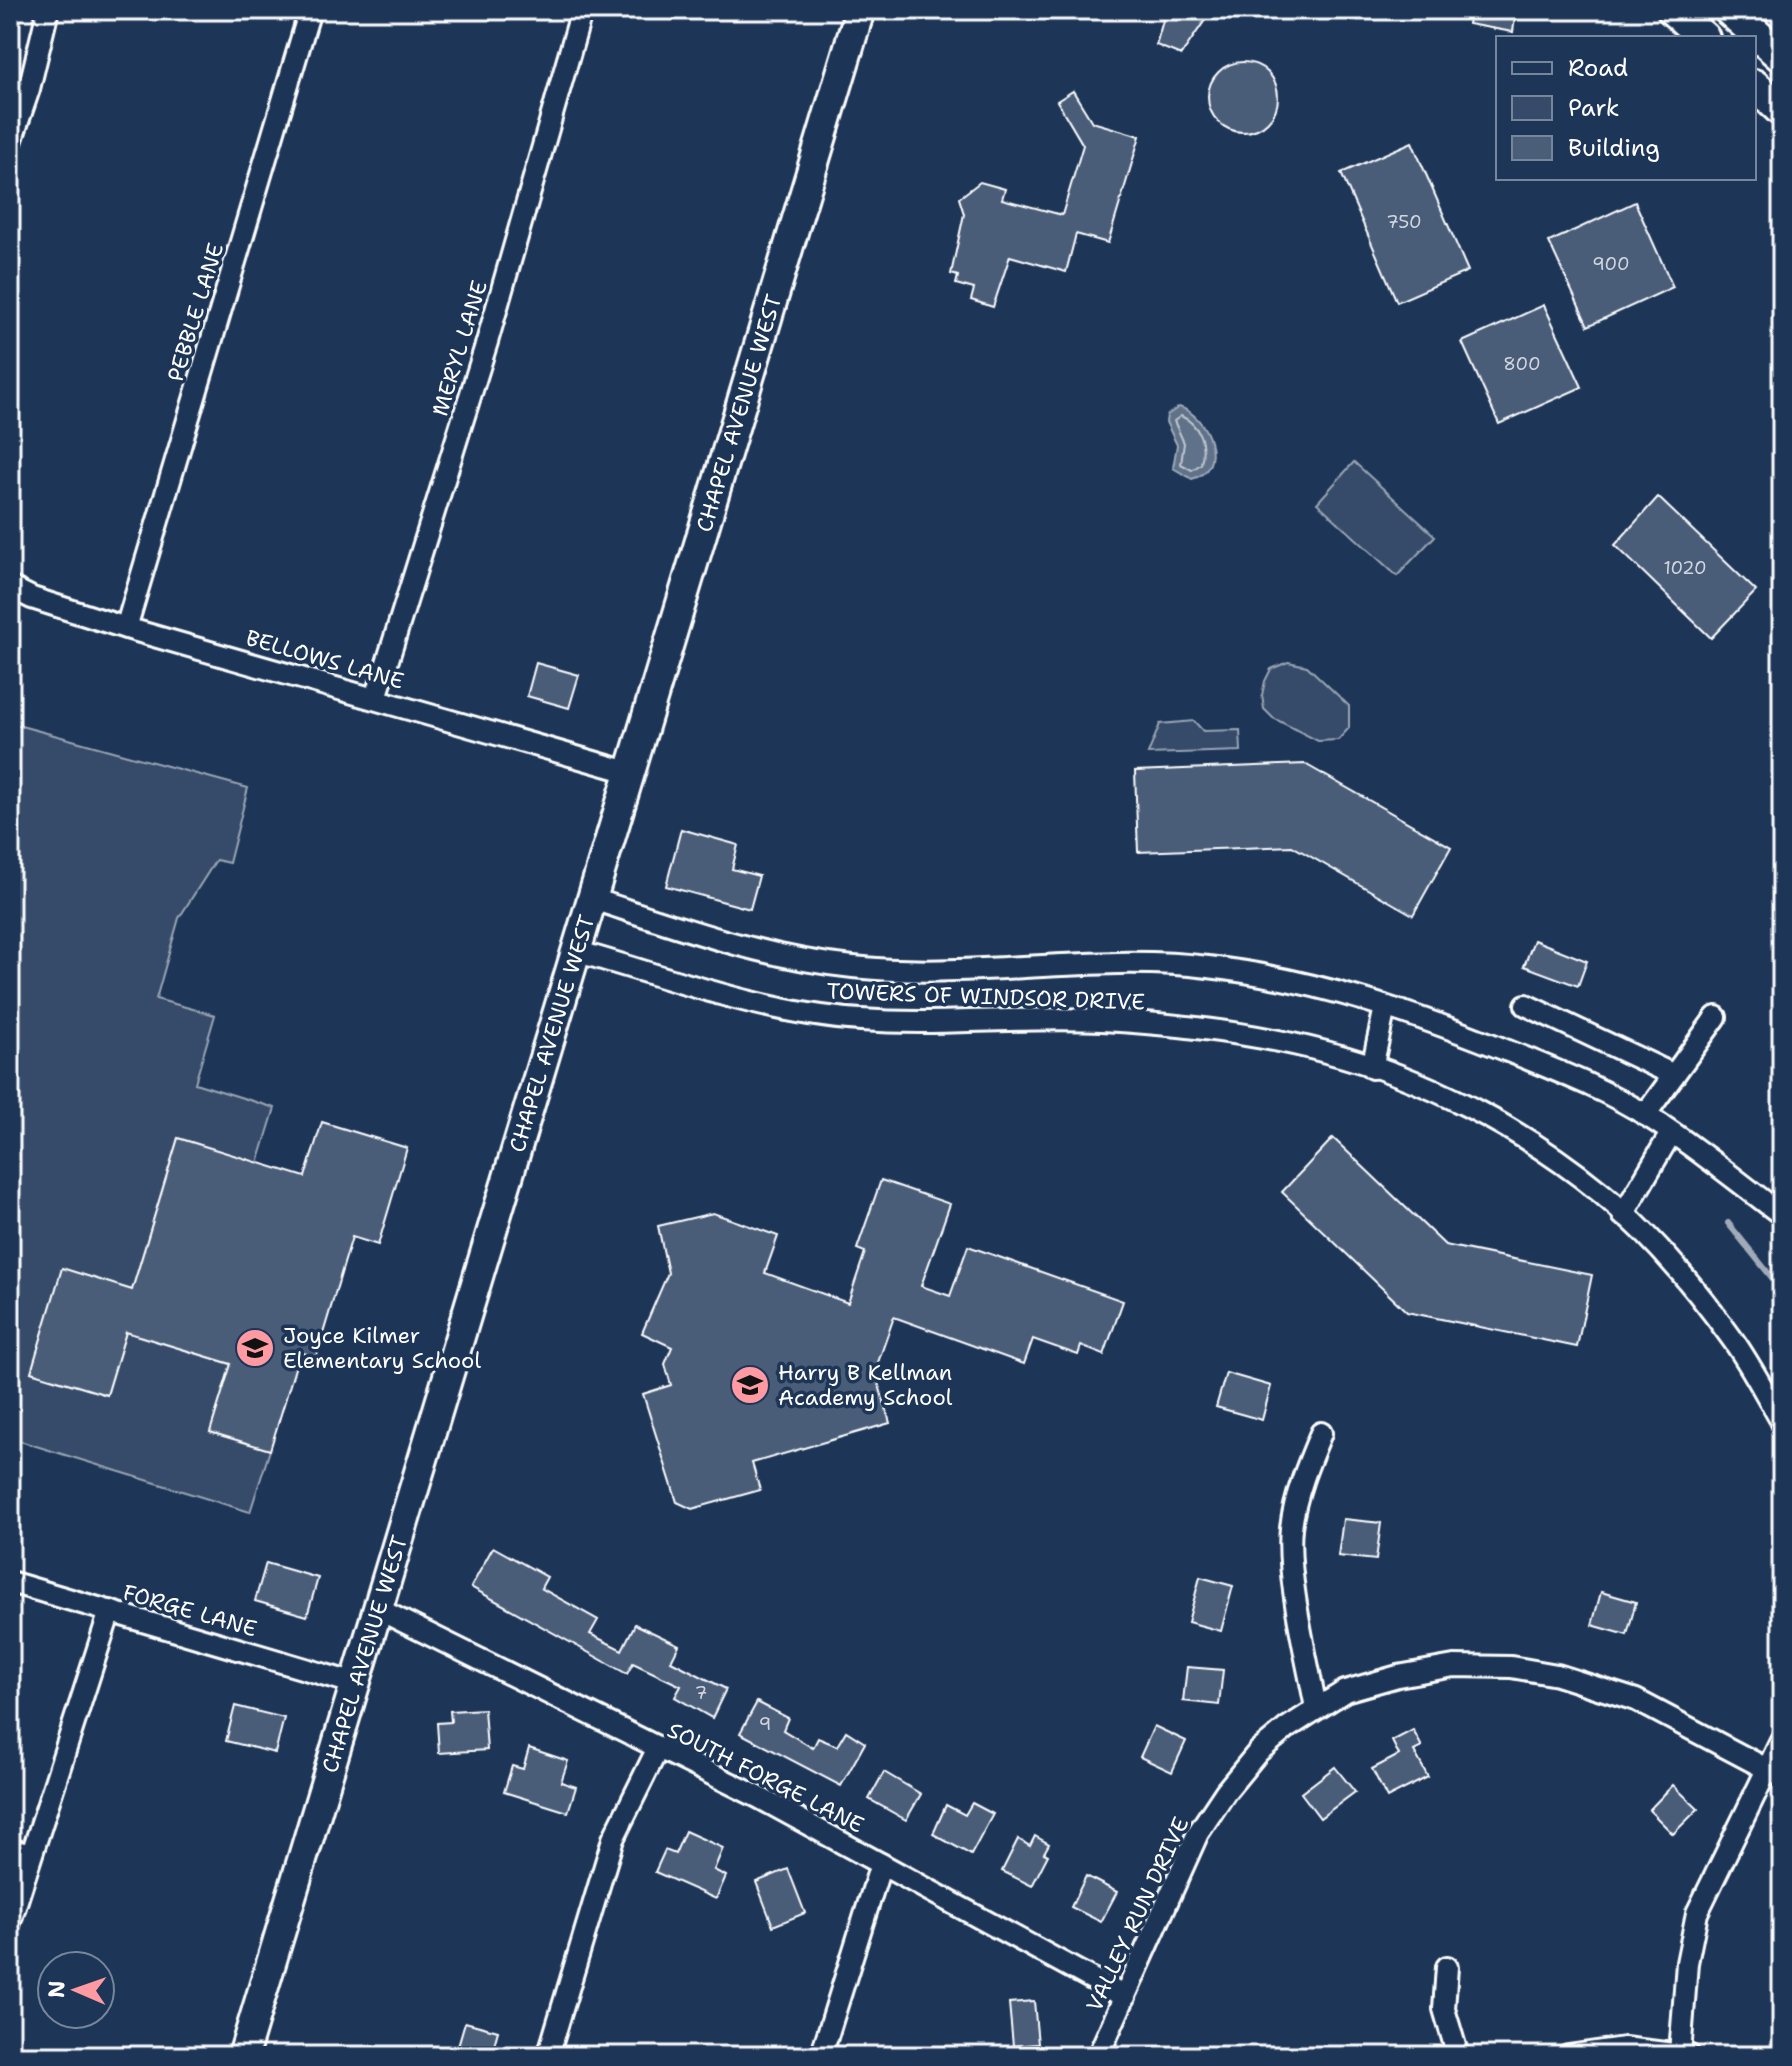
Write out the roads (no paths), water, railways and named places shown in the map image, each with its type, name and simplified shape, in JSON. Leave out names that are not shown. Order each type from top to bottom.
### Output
[{"type":"main road","name":"CHAPEL AVENUE WEST","points":[[243,2056],[860,10]]},
{"type":"main road","points":[[1673,10],[1702,36]]},
{"type":"main road","points":[[1729,10],[1782,57]]},
{"type":"main road","points":[[1756,87],[1782,111]]},
{"type":"street","points":[[10,145],[29,89],[48,10]]},
{"type":"street","name":"PEBBLE LANE","points":[[126,628],[310,10]]},
{"type":"street","name":"MERYL LANE","points":[[376,698],[487,342],[582,10]]},
{"type":"street","name":"BELLOWS LANE","points":[[10,587],[32,598],[126,628],[629,772]]},
{"type":"street","name":"TOWERS OF WINDSOR DRIVE","points":[[590,898],[719,940],[854,968],[1148,962],[1292,979],[1385,1007],[1570,1077],[1645,1115],[1782,1215]]},
{"type":"street","name":"TOWERS OF WINDSOR DRIVE","points":[[575,951],[754,1002],[812,1013],[860,1020],[1100,1020],[1229,1035],[1326,1052],[1372,1068],[1486,1117],[1600,1192],[1655,1247],[1734,1340],[1782,1422]]},
{"type":"street","points":[[1526,1005],[1674,1075]]},
{"type":"street","points":[[1372,1068],[1385,1007]]},
{"type":"street","points":[[1645,1115],[1716,1017]]},
{"type":"street","points":[[1623,1215],[1671,1133]]},
{"type":"street","points":[[1316,1708],[1297,1596],[1291,1530],[1302,1480],[1321,1433]]},
{"type":"street","name":"FORGE LANE","points":[[10,1582],[356,1684]]},
{"type":"street","name":"SOUTH FORGE LANE","points":[[378,1609],[658,1748],[881,1864],[1125,1997]]},
{"type":"street","points":[[10,1922],[110,1611]]},
{"type":"street","name":"VALLEY RUN DRIVE","points":[[1098,2056],[1198,1833],[1226,1791],[1258,1752],[1316,1708],[1345,1691],[1398,1676],[1454,1666],[1511,1667],[1557,1675],[1636,1700],[1774,1773]]},
{"type":"street","points":[[1568,2056],[1624,2048],[1685,2055],[1687,1963],[1697,1913],[1774,1773],[1782,1739]]},
{"type":"street","points":[[548,2056],[613,1839],[658,1748]]},
{"type":"street","points":[[10,1849],[30,1855]]},
{"type":"street","points":[[821,2056],[881,1864]]},
{"type":"street","points":[[1447,1967],[1444,2009],[1458,2056]]},
{"type":"water","points":[[1179,407],[1198,420],[1210,442],[1210,465],[1192,479],[1173,468],[1177,445],[1166,422],[1167,415]]},
{"type":"waterway","points":[[1728,1223],[1782,1290]]},
{"type":"place","name":"Joyce Kilmer Elementary School","points":[[255,1348]]},
{"type":"place","name":"Harry B Kellman Academy School","points":[[750,1385]]}]
